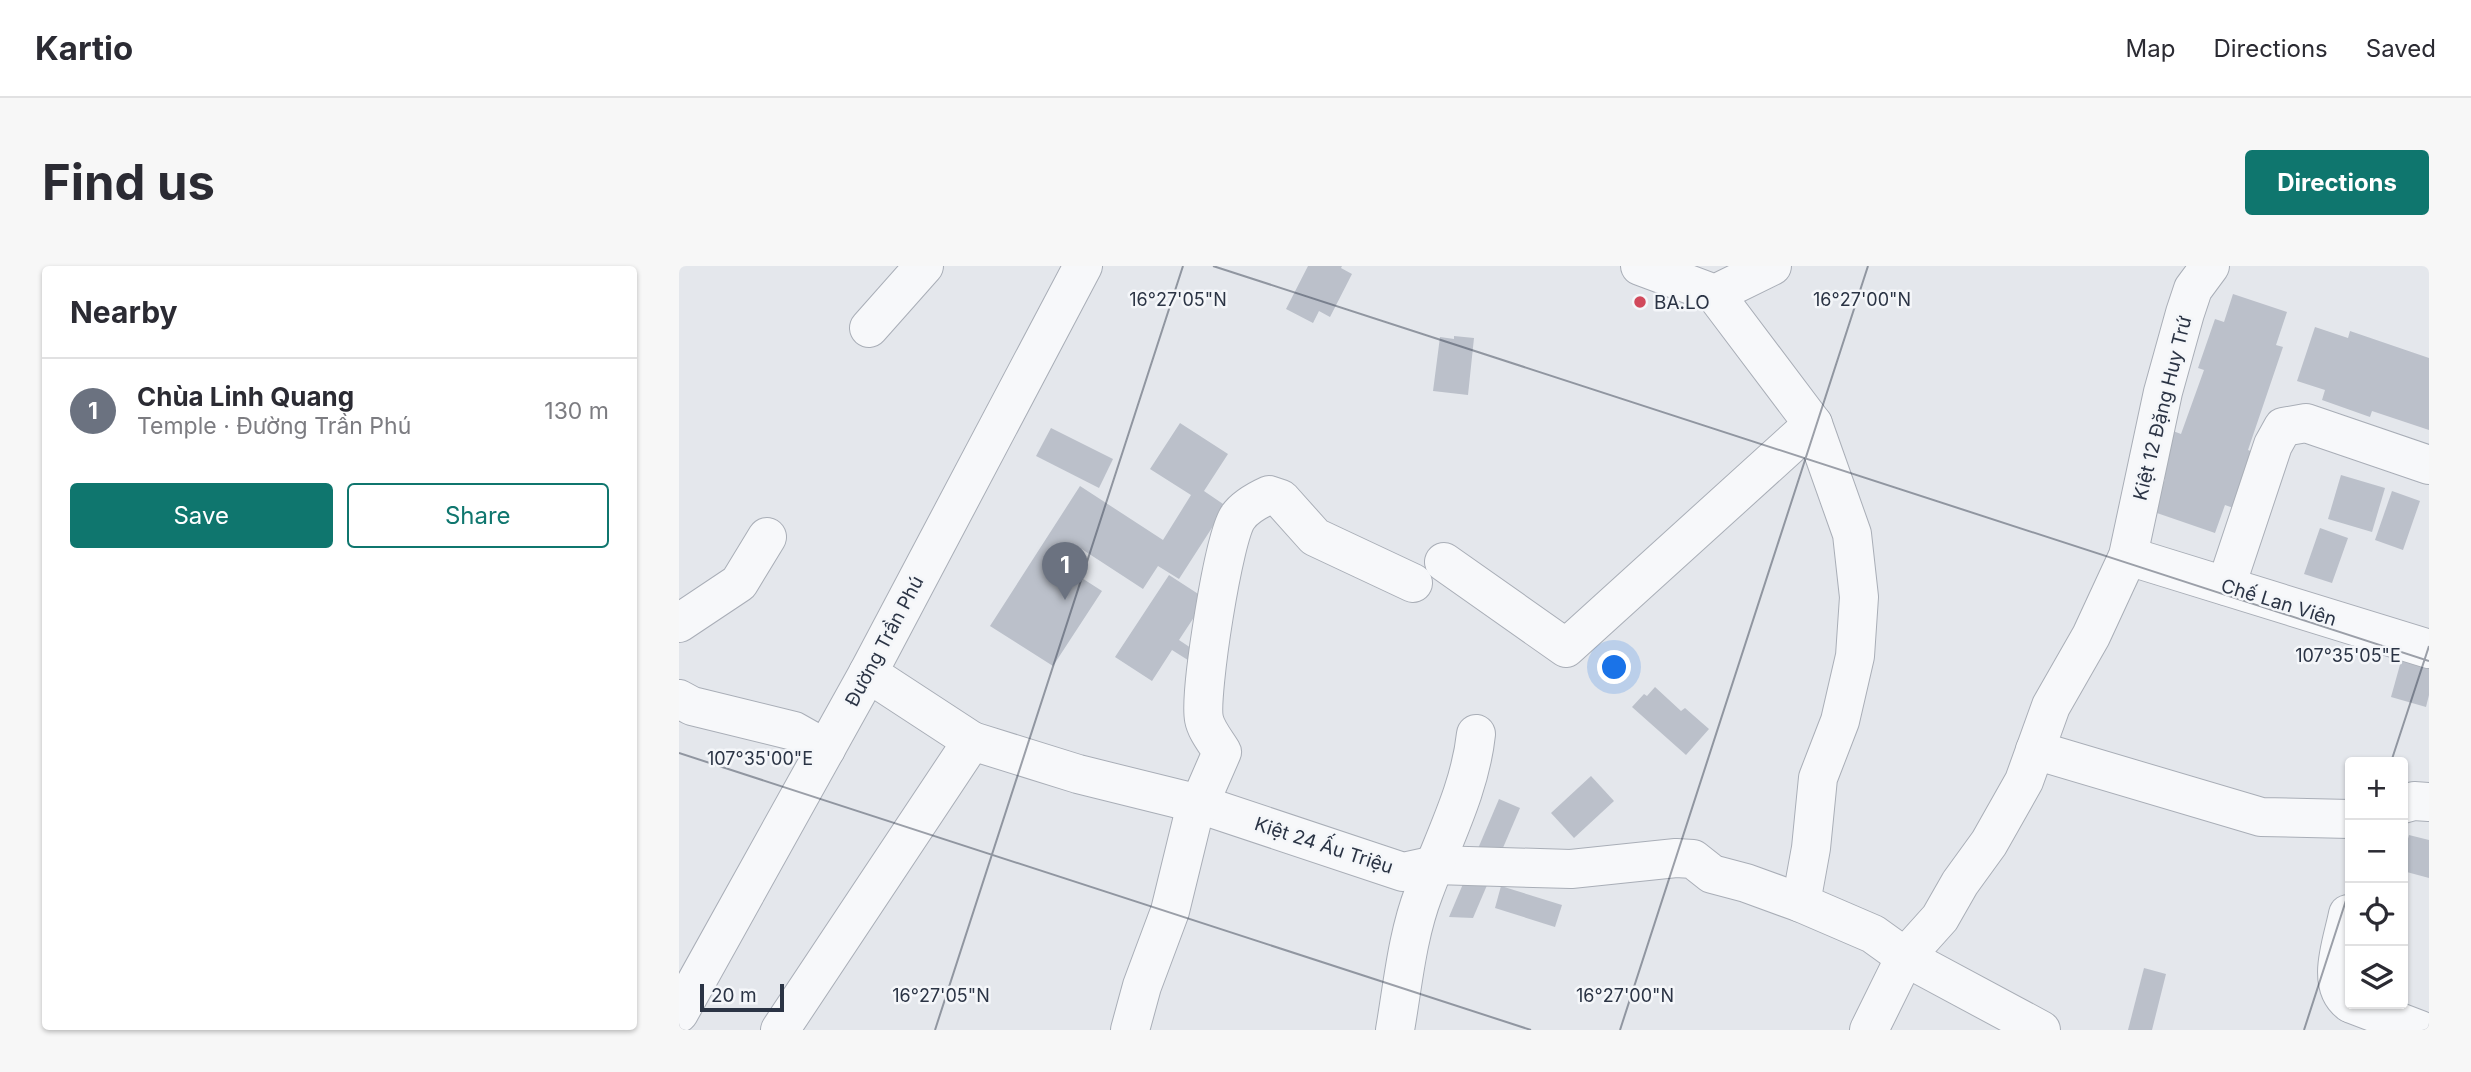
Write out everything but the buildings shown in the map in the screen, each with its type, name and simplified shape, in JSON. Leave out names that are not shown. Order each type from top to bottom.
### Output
[{"type":"street","points":[[869,328],[924,266]]},
{"type":"street","points":[[1640,266],[1715,294],[1812,424],[1852,534],[1859,597],[1855,656],[1840,721],[1818,778],[1811,848],[1801,903]]},
{"type":"street","points":[[1715,294],[1772,266]]},
{"type":"street","name":"Kiệt 12 Đặng Huy Trứ","points":[[1869,1030],[1905,957],[1940,918],[1960,883],[1989,843],[2024,781],[2051,706],[2091,636],[2128,556],[2163,392],[2185,313],[2193,289],[2210,266]]},
{"type":"street","name":"Đường Trần Phú","points":[[679,1013],[868,673],[1079,268]]},
{"type":"street","points":[[2226,586],[2273,445],[2283,427],[2306,423],[2429,465]]},
{"type":"street","points":[[1444,562],[1566,648],[1812,424]]},
{"type":"street","points":[[1130,1030],[1142,986],[1171,911],[1192,821],[1222,752],[1204,721],[1203,690],[1227,540],[1237,517],[1255,502],[1269,495],[1281,499],[1315,537],[1413,583]]},
{"type":"street","points":[[685,606],[739,583],[767,537]]},
{"type":"street","name":"Chế Lan Viên","points":[[2128,556],[2429,649]]},
{"type":"street","name":"Kiệt 24 Ấu Triệu","points":[[868,673],[972,741],[1078,774],[1199,804],[1403,872],[1435,865],[1571,869],[1676,858],[1693,859],[1712,874],[1765,889],[1873,934],[1905,957],[2041,1030]]},
{"type":"street","points":[[679,699],[692,706],[794,731],[826,749]]},
{"type":"street","points":[[1395,1030],[1411,936],[1423,893],[1473,764],[1476,734]]},
{"type":"street","points":[[780,1030],[972,741]]},
{"type":"street","points":[[2035,750],[2260,817],[2345,819]]},
{"type":"street","points":[[2408,803],[2429,802]]},
{"type":"street","points":[[2345,930],[2336,977],[2341,996],[2345,999]]},
{"type":"street","points":[[2366,1009],[2420,1030]]},
{"type":"place","name":"BA.LO","points":[[1640,302]]},
{"type":"place","name":"Chùa Linh Quang","points":[[1065,600]]}]
